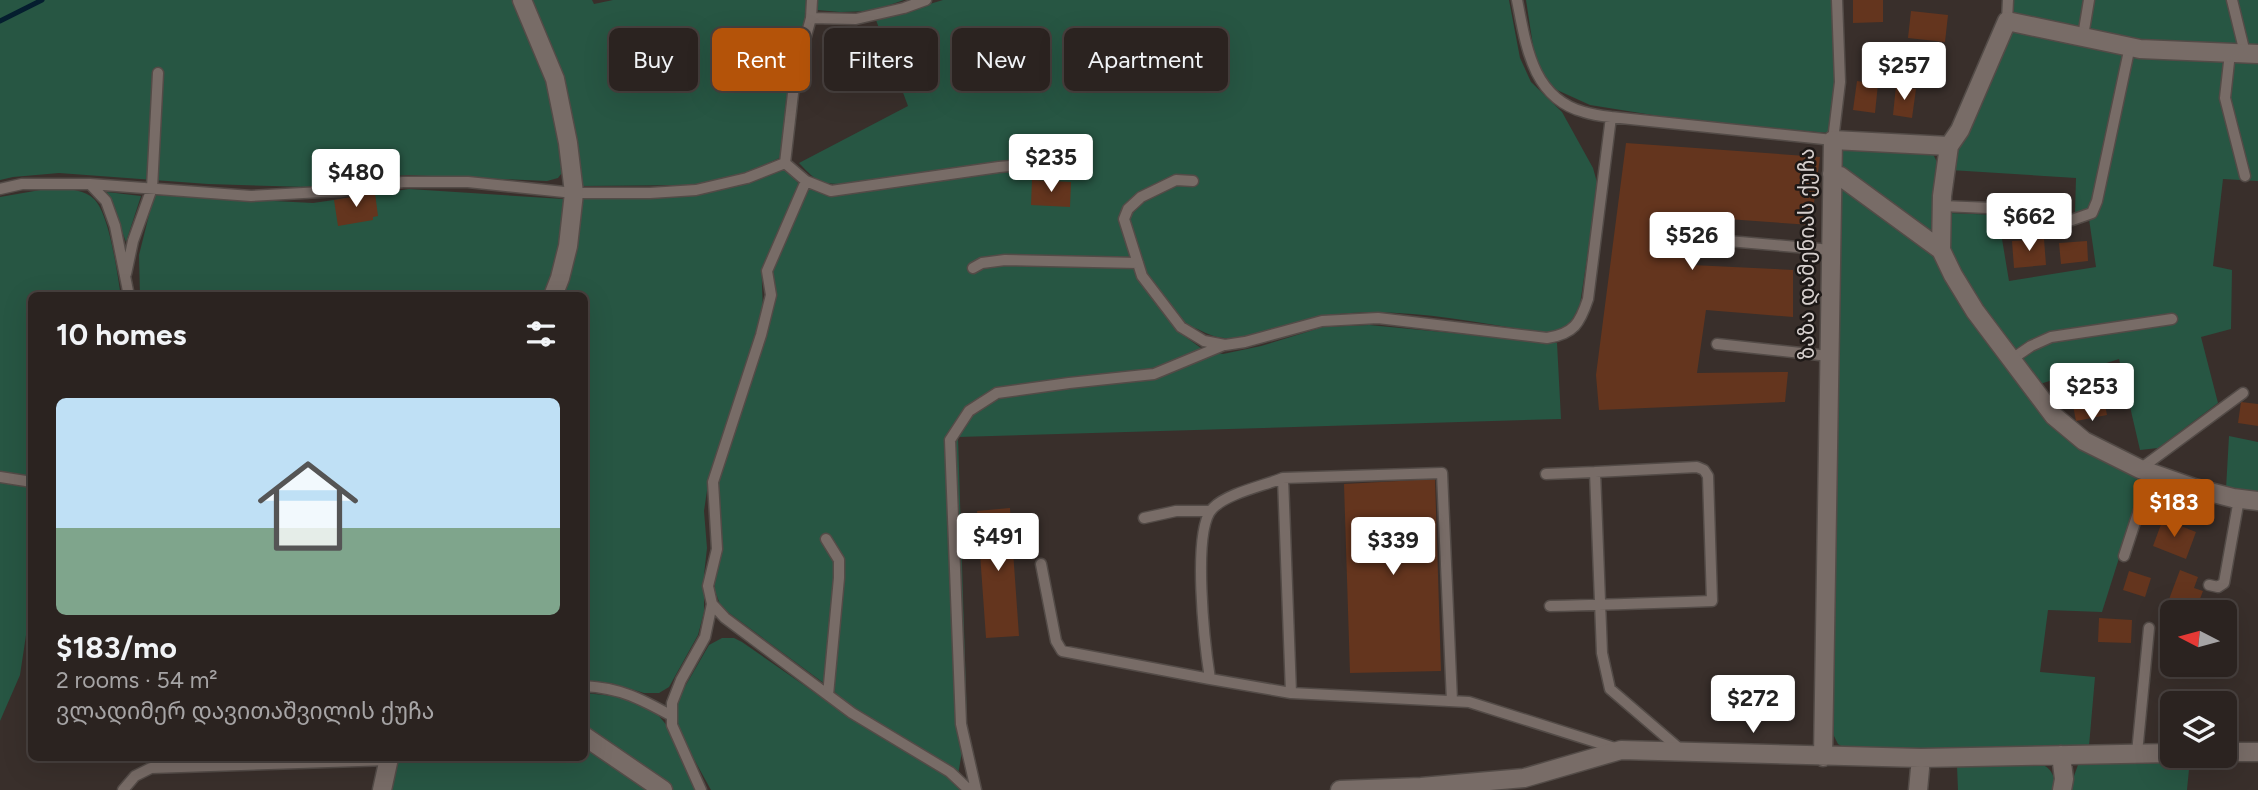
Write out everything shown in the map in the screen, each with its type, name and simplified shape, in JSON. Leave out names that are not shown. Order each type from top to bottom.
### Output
[{"type":"street","points":[[522,0],[555,79],[568,143],[574,193],[568,246],[555,292]]},
{"type":"street","points":[[2244,53],[2140,49],[2007,21],[1959,130],[1949,146],[1942,206],[1941,250],[1975,311],[2054,416],[2084,441],[2146,471],[2194,488],[2258,501]]},
{"type":"street","points":[[1833,140],[1949,146]]},
{"type":"street","name":"ზაზა დამენიას ქუჩა","points":[[1823,757],[1833,140]]},
{"type":"street","points":[[1832,174],[1840,176],[1941,250]]},
{"type":"street","points":[[588,739],[663,790]]},
{"type":"street","points":[[1340,790],[1526,784],[1621,750],[1921,758],[2160,753]]},
{"type":"street","points":[[2237,752],[2258,752]]},
{"type":"street","points":[[2061,755],[2064,779],[2062,790]]},
{"type":"street","points":[[1917,790],[1921,758]]},
{"type":"street","points":[[382,790],[389,761]]},
{"type":"lane","points":[[785,163],[795,76],[811,18],[812,0]]},
{"type":"lane","points":[[811,18],[856,19],[926,0]]},
{"type":"lane","name":"ზაზა დამენიას ქუჩა","points":[[1517,0],[1529,57],[1538,78],[1560,101],[1582,112],[1833,140]]},
{"type":"lane","points":[[1833,140],[1840,82],[1837,0]]},
{"type":"lane","points":[[2007,21],[2008,0]]},
{"type":"lane","points":[[2083,36],[2089,0]]},
{"type":"lane","points":[[2232,0],[2244,53],[2225,98],[2245,176]]},
{"type":"lane","points":[[2073,220],[2092,213],[2097,201],[2130,46]]},
{"type":"lane","points":[[126,278],[133,241],[152,188],[158,73]]},
{"type":"lane","points":[[976,790],[961,724],[950,440],[969,411],[997,393],[1154,374],[1225,345],[1322,321],[1378,318],[1548,338],[1560,336],[1572,329],[1581,319],[1588,299],[1611,117]]},
{"type":"lane","points":[[785,163],[806,181],[831,191],[999,167],[1063,162]]},
{"type":"lane","points":[[0,188],[22,184],[90,184],[251,196],[339,191],[403,182],[468,181],[574,193],[650,193],[696,190],[747,178],[785,163]]},
{"type":"lane","points":[[1193,181],[1176,180],[1141,197],[1128,209],[1124,219],[1142,276],[1181,327],[1204,341],[1225,345]]},
{"type":"lane","points":[[701,790],[672,725],[672,703],[681,680],[705,637],[712,604],[708,586],[717,549],[713,482],[761,335],[771,295],[767,271],[806,181]]},
{"type":"lane","points":[[90,184],[106,201],[115,226],[129,292]]},
{"type":"lane","points":[[1942,206],[2037,210]]},
{"type":"lane","points":[[1705,239],[1831,250]]},
{"type":"lane","points":[[973,268],[982,263],[1005,260],[1138,264]]},
{"type":"lane","points":[[2012,359],[2051,337],[2172,319]]},
{"type":"lane","points":[[1717,344],[1829,356]]},
{"type":"lane","points":[[2124,556],[2146,471],[2243,393]]},
{"type":"lane","points":[[1546,474],[1697,467],[1704,470],[1708,476],[1712,601],[1550,606]]},
{"type":"lane","points":[[1595,472],[1602,653],[1610,690],[1684,752]]},
{"type":"lane","points":[[1210,678],[1203,618],[1202,544],[1210,511],[1225,499],[1283,478],[1442,473],[1452,701]]},
{"type":"lane","points":[[0,477],[28,481]]},
{"type":"lane","points":[[1283,478],[1291,693]]},
{"type":"lane","points":[[2208,585],[2218,587],[2224,583],[2239,499]]},
{"type":"lane","points":[[1144,518],[1176,511],[1210,511]]},
{"type":"lane","points":[[826,539],[839,560],[828,695]]},
{"type":"lane","points":[[1041,564],[1056,641],[1062,650],[1291,693],[1469,702],[1621,750]]},
{"type":"lane","points":[[712,604],[725,618],[852,713],[950,772],[970,790]]},
{"type":"lane","points":[[2137,753],[2149,628]]},
{"type":"lane","points":[[588,686],[608,687],[644,700],[672,716]]},
{"type":"lane","points":[[123,790],[135,776],[151,768],[336,761]]},
{"type":"green space","points":[[0,0],[513,0],[542,63],[554,102],[564,170],[558,178],[547,181],[408,175],[308,187],[208,184],[59,173],[0,180]]},
{"type":"green space","points":[[528,0],[592,0],[594,4],[613,0],[806,0],[803,28],[712,28],[712,91],[788,91],[782,157],[740,175],[695,185],[579,186]]},
{"type":"green space","points":[[817,0],[904,0],[872,11],[840,12],[817,10]]},
{"type":"green space","points":[[943,0],[1509,0],[1520,58],[1531,82],[1562,112],[1593,168],[1598,186],[1580,304],[1572,320],[1565,327],[1547,333],[1404,313],[1347,313],[1319,317],[1248,337],[1221,338],[1195,328],[1183,335],[1205,351],[1223,354],[1261,346],[1323,327],[1369,325],[1557,343],[1561,419],[958,437],[967,722],[958,775],[850,708],[833,690],[721,607],[715,591],[718,480],[776,295],[771,269],[808,188],[834,195],[982,173],[1065,165],[1066,156],[998,162],[847,184],[831,184],[811,175],[799,163],[908,106],[902,91],[938,91],[938,28],[879,28],[876,20]]},
{"type":"green space","points":[[1526,0],[1832,0],[1835,85],[1829,133],[1684,120],[1590,105],[1557,90],[1543,77],[1534,52]]},
{"type":"green space","points":[[2013,0],[2258,0],[2258,48],[2139,44],[2013,16]]},
{"type":"green space","points":[[2019,29],[2258,60],[2258,181],[2223,179],[2213,266],[2232,270],[2231,329],[2201,337],[2218,403],[2158,448],[2140,450],[2119,359],[2040,384],[1957,275],[1949,246],[1948,213],[1998,215],[2009,281],[2096,267],[2088,212],[2075,213],[2076,178],[1950,170],[1958,140],[2008,32]]},
{"type":"green space","points":[[1842,145],[1930,148],[1938,164],[1937,264],[1948,284],[2036,401],[2145,476],[2102,612],[2048,610],[2040,672],[2095,677],[2089,746],[1848,750],[1838,744],[1833,734]]},
{"type":"green space","points":[[785,168],[799,184],[763,265],[762,313],[709,477],[704,511],[707,548],[704,612],[698,635],[669,687],[659,693],[644,693],[611,683],[588,682],[588,292],[561,292],[579,206],[586,196],[699,194],[750,182]]},
{"type":"green space","points":[[46,189],[71,190],[89,195],[100,207],[104,218],[120,292],[28,292],[28,622],[20,675],[0,721],[0,197]]},
{"type":"green space","points":[[409,189],[563,199],[563,236],[547,292],[140,292],[139,255],[154,195],[313,203]]},
{"type":"green space","points":[[107,192],[141,196],[126,242]]},
{"type":"green space","points":[[2229,436],[2258,442],[2258,495],[2226,489]]},
{"type":"green space","points":[[722,638],[734,638],[742,642],[857,722],[947,774],[961,790],[711,790],[684,741],[677,720],[676,702],[709,645]]},
{"type":"green space","points":[[588,693],[613,696],[643,705],[658,715],[669,728],[697,790],[673,790],[588,731]]},
{"type":"green space","points":[[588,747],[650,790],[388,790],[395,761],[588,761]]},
{"type":"green space","points":[[2160,760],[2160,768],[2189,768],[2187,790],[2069,790],[2079,762]]},
{"type":"green space","points":[[2039,763],[2052,773],[2055,790],[1958,790],[1957,766]]},
{"type":"building","points":[[1853,0],[1883,0],[1883,22],[1853,23]]},
{"type":"building","points":[[1911,11],[1948,15],[1945,42],[1908,38]]},
{"type":"building","points":[[1857,81],[1878,84],[1875,113],[1853,110]]},
{"type":"building","points":[[1896,86],[1916,89],[1912,118],[1893,115]]},
{"type":"building","points":[[1626,143],[1820,157],[1811,225],[1699,217],[1692,265],[1793,270],[1793,317],[1706,310],[1697,373],[1788,372],[1785,402],[1599,410],[1596,375]]},
{"type":"building","points":[[1032,180],[1071,182],[1070,207],[1031,205]]},
{"type":"building","points":[[375,193],[378,216],[373,217],[373,220],[338,226],[334,200]]},
{"type":"building","points":[[2044,239],[2046,265],[2014,268],[2012,241]]},
{"type":"building","points":[[2087,241],[2088,261],[2061,264],[2059,243]]},
{"type":"building","points":[[2102,389],[2107,415],[2076,421],[2071,395]]},
{"type":"building","points":[[2241,402],[2258,404],[2258,426],[2238,423]]},
{"type":"building","points":[[1435,479],[1441,671],[1350,673],[1344,484]]},
{"type":"building","points":[[1010,508],[1019,636],[986,638],[977,511]]},
{"type":"building","points":[[2163,519],[2196,532],[2186,559],[2153,546]]},
{"type":"building","points":[[2180,570],[2198,577],[2194,588],[2203,591],[2200,600],[2169,600]]},
{"type":"building","points":[[2129,571],[2151,578],[2145,597],[2123,590]]},
{"type":"building","points":[[2099,618],[2132,620],[2131,643],[2098,642]]},
{"type":"waterway","points":[[0,21],[42,0]]}]
